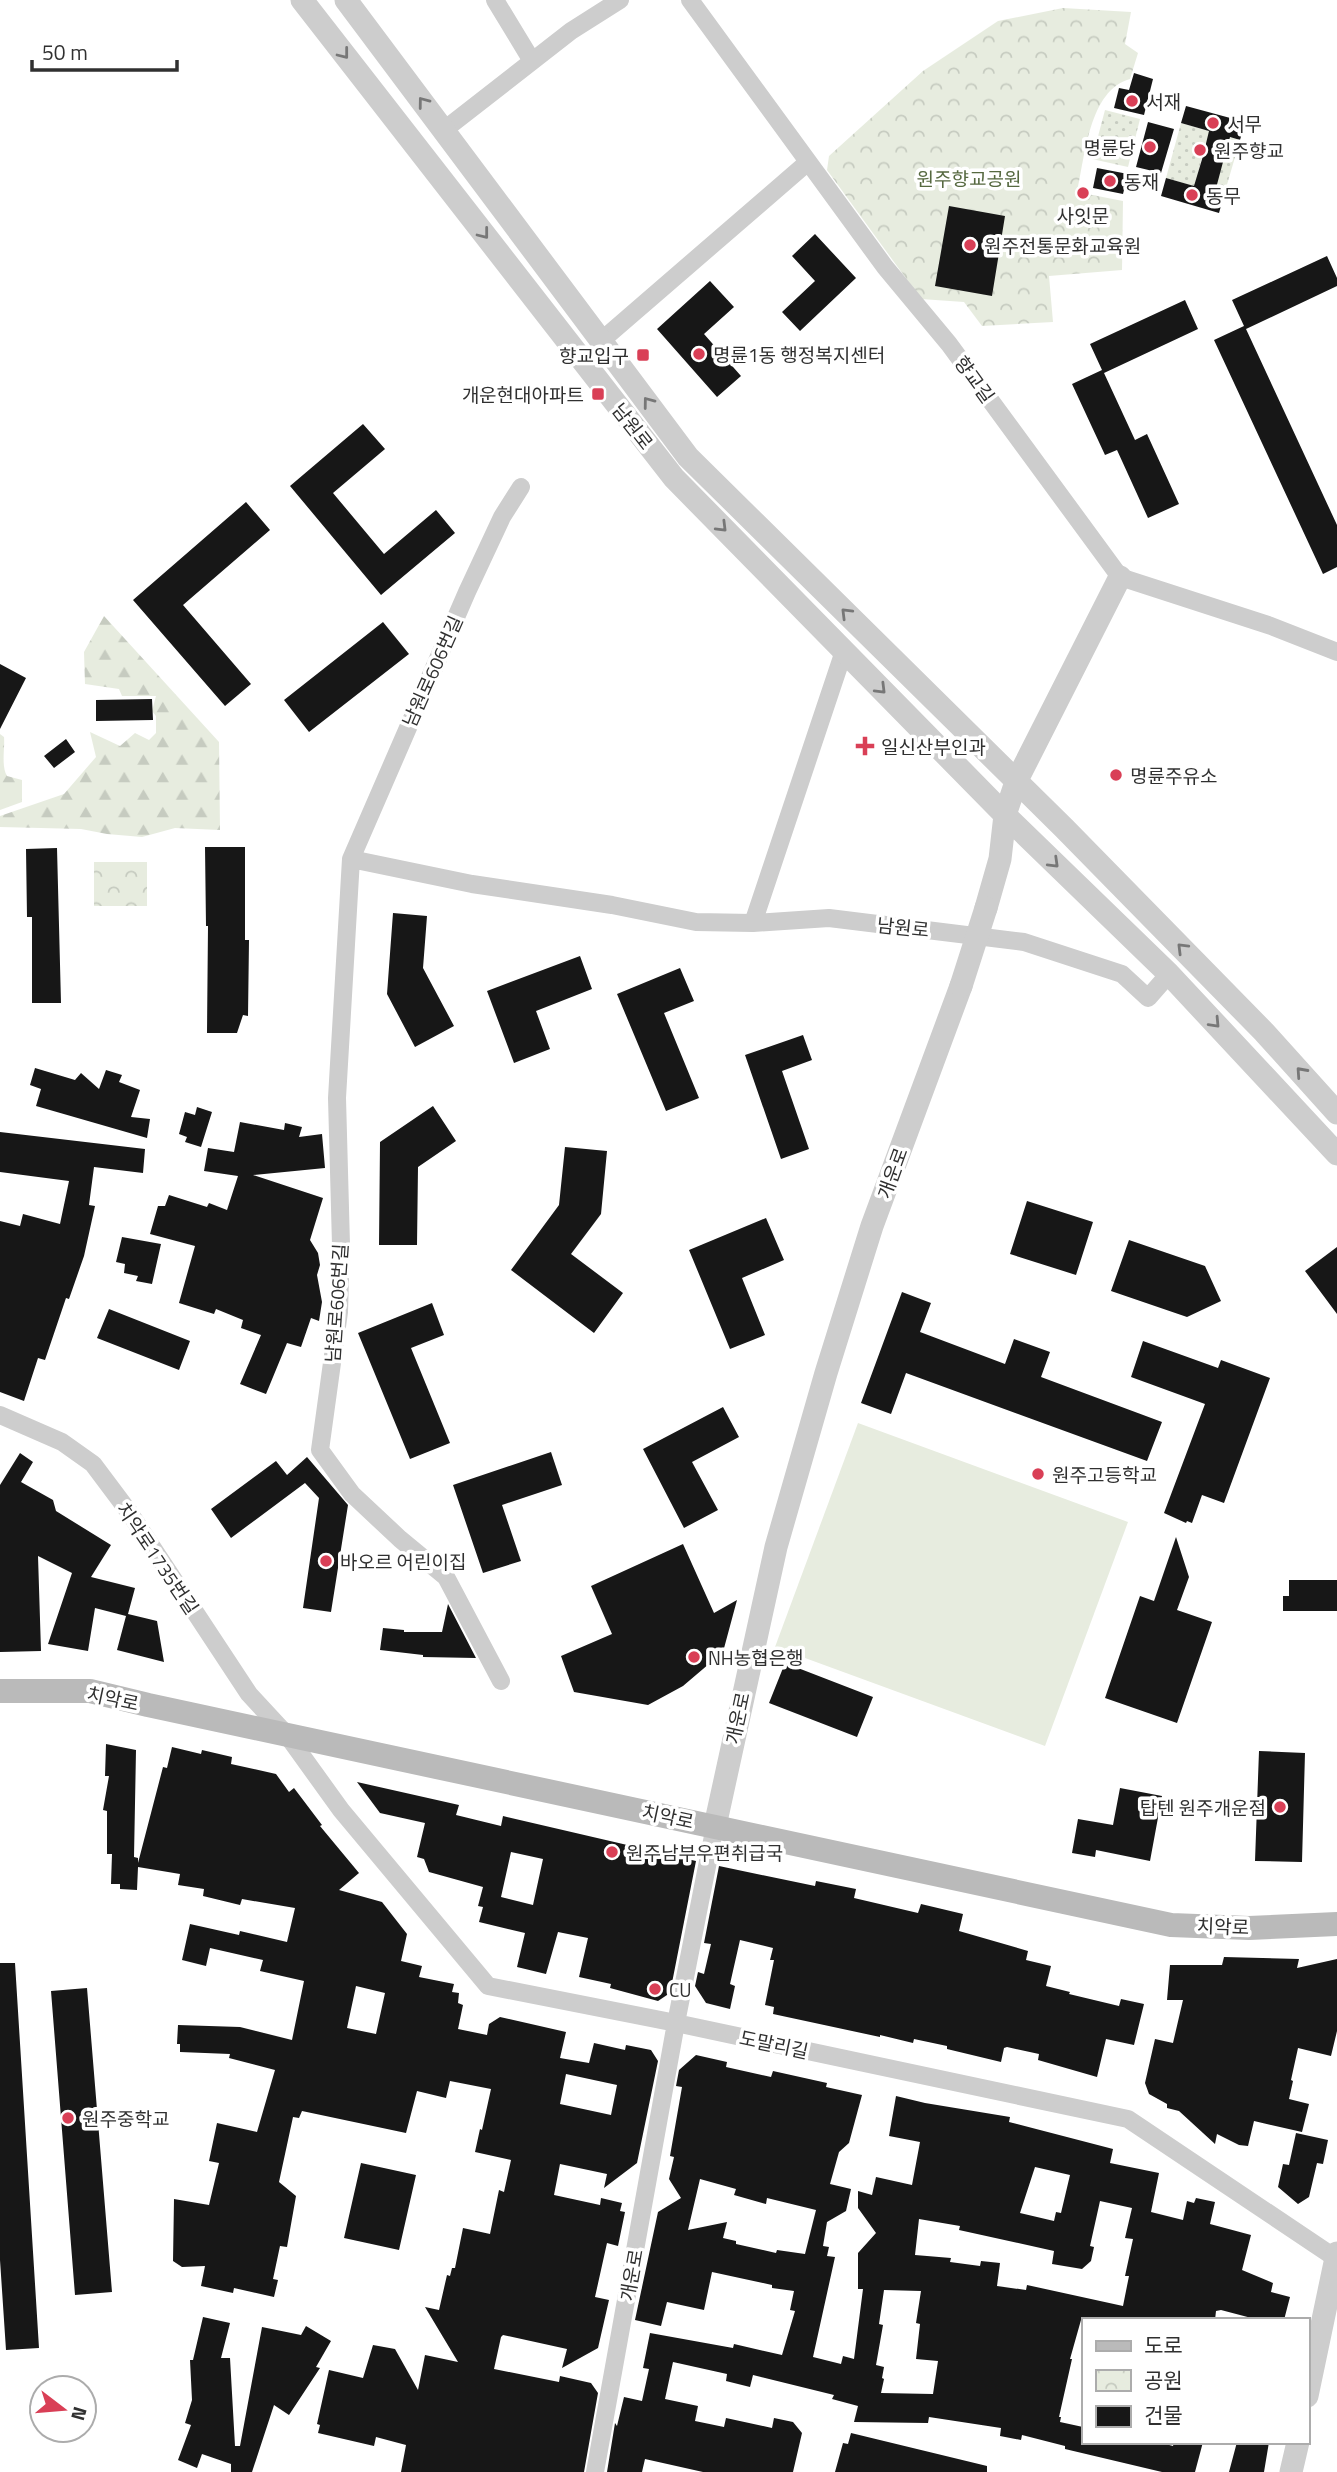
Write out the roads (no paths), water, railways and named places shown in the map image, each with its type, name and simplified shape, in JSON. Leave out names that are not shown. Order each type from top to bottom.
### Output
[{"type":"main road","name":"치악로","points":[[0,1691],[90,1690],[287,1735],[1171,1924],[1249,1928],[1337,1924]]},
{"type":"street","name":"남원로","points":[[302,0],[674,478],[1005,815],[1169,974],[1337,1154]]},
{"type":"street","name":"남원로","points":[[346,0],[688,457],[1264,1032],[1337,1113]]},
{"type":"street","points":[[495,0],[533,61]]},
{"type":"street","points":[[444,130],[571,31],[620,0]]},
{"type":"street","name":"향교길","points":[[690,0],[885,267],[950,344],[1120,577]]},
{"type":"street","points":[[601,341],[808,162]]},
{"type":"street","points":[[674,478],[688,457]]},
{"type":"street","name":"남원로606번길","points":[[501,1681],[446,1577],[352,1494],[320,1450],[339,1311],[341,1245],[337,1098],[351,859],[467,592],[502,517],[521,487]]},
{"type":"street","points":[[1005,815],[1016,782],[1120,577],[1271,626],[1337,652]]},
{"type":"street","points":[[753,923],[844,651]]},
{"type":"street","name":"개운로","points":[[595,2472],[676,2023],[715,1826],[776,1547],[872,1226],[961,986],[986,908],[1000,859],[1005,815]]},
{"type":"street","name":"남원로","points":[[351,859],[472,884],[612,905],[696,922],[753,923],[829,918],[1024,942],[1122,974],[1147,999],[1169,974]]},
{"type":"street","name":"치악로1735번길","points":[[0,1415],[62,1442],[93,1464],[129,1513],[249,1694],[287,1735]]},
{"type":"street","name":"도말리길","points":[[287,1735],[341,1810],[488,1986],[1128,2119],[1337,2257]]},
{"type":"street","points":[[1309,2387],[1337,2257]]},
{"type":"street","points":[[1292,2472],[1298,2444]]},
{"type":"place","name":"서재","points":[[1132,101]]},
{"type":"place","name":"서무","points":[[1213,123]]},
{"type":"place","name":"명륜당","points":[[1150,147]]},
{"type":"place","name":"원주향교","points":[[1200,150]]},
{"type":"place","name":"동재","points":[[1110,181]]},
{"type":"place","name":"사잇문","points":[[1083,193]]},
{"type":"place","name":"동무","points":[[1192,195]]},
{"type":"place","name":"원주전통문화교육원","points":[[970,245]]},
{"type":"place","name":"명륜1동 행정복지센터","points":[[699,354]]},
{"type":"place","name":"향교입구","points":[[643,355]]},
{"type":"place","name":"개운현대아파트","points":[[598,394]]},
{"type":"place","name":"일신산부인과","points":[[865,746]]},
{"type":"place","name":"명륜주유소","points":[[1116,775]]},
{"type":"place","name":"원주고등학교","points":[[1038,1474]]},
{"type":"place","name":"바오르 어린이집","points":[[326,1561]]},
{"type":"place","name":"NH농협은행","points":[[694,1657]]},
{"type":"place","name":"탑텐 원주개운점","points":[[1280,1807]]},
{"type":"place","name":"원주남부우편취급국","points":[[612,1852]]},
{"type":"place","name":"CU","points":[[655,1989]]},
{"type":"place","name":"원주중학교","points":[[68,2118]]},
{"type":"park label","name":"원주향교공원","points":[[969,178]]}]
